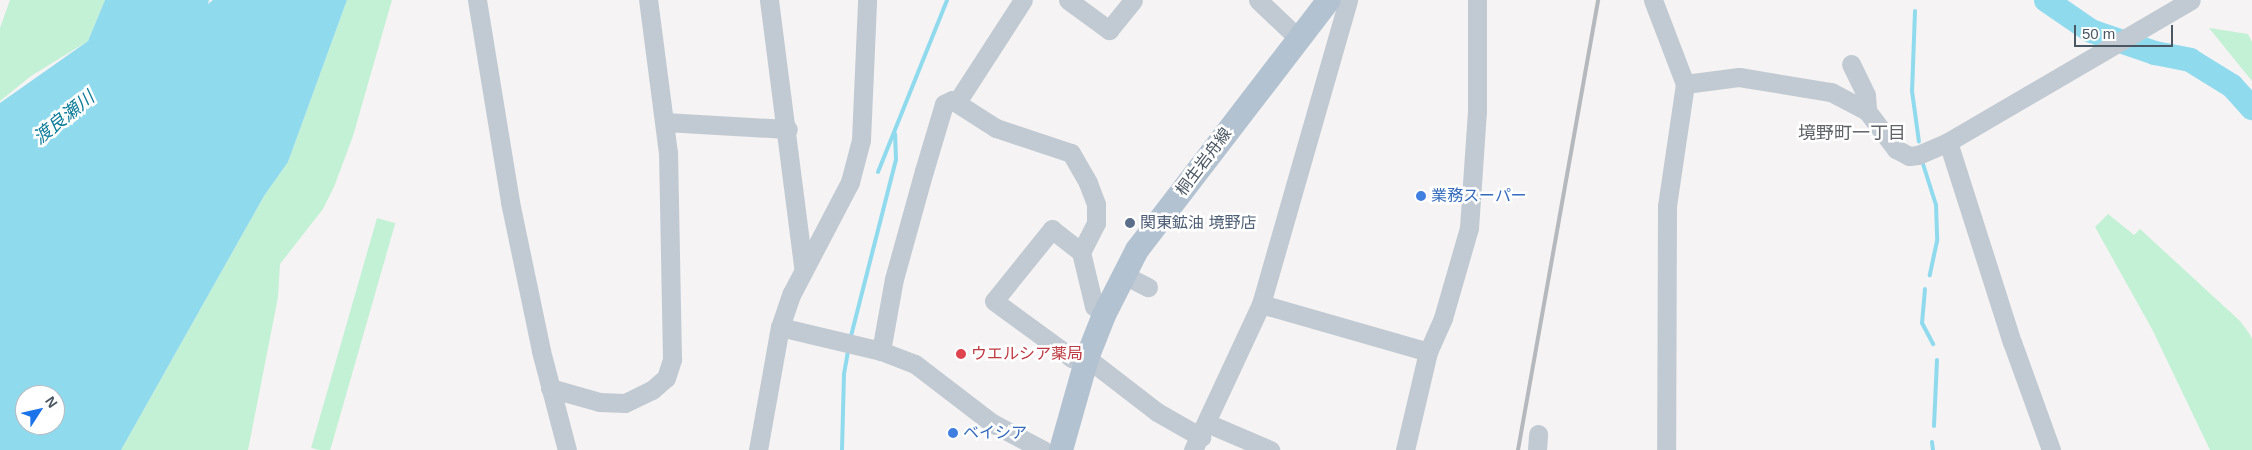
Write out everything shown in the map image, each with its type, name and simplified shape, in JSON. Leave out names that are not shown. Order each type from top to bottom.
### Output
[{"type":"main road","name":"桐生岩舟線","points":[[1061,450],[1087,358],[1104,315],[1137,250],[1329,0]]},
{"type":"street","points":[[478,0],[510,202],[550,388],[567,450]]},
{"type":"street","points":[[550,388],[599,402],[625,403],[652,390],[666,378],[672,359],[665,122],[648,0]]},
{"type":"street","points":[[769,0],[788,130],[803,267]]},
{"type":"street","points":[[758,450],[780,327],[803,267],[850,182],[861,140],[867,0]]},
{"type":"street","points":[[957,102],[1022,0]]},
{"type":"street","points":[[1068,0],[1109,30],[1133,0]]},
{"type":"street","points":[[1258,0],[1298,38]]},
{"type":"street","points":[[1200,437],[1262,304],[1348,0]]},
{"type":"street","points":[[1405,450],[1428,352],[1443,318],[1469,228],[1477,112],[1477,0]]},
{"type":"street","points":[[1653,0],[1685,84],[1667,206],[1666,450]]},
{"type":"street","points":[[1685,84],[1739,77],[1768,80],[1831,92],[1867,111],[1890,143],[1903,154],[1918,155],[1948,142],[2006,109],[2186,2]]},
{"type":"street","points":[[1851,64],[1866,95],[1867,111]]},
{"type":"street","points":[[881,351],[894,279],[944,104],[952,100],[996,128],[1071,154],[1088,183],[1098,215],[1081,252]]},
{"type":"street","points":[[665,122],[788,130]]},
{"type":"street","points":[[1948,142],[2012,342],[2051,450]]},
{"type":"street","points":[[1104,315],[1094,306],[1081,252],[1052,228],[994,301],[1072,358],[1087,358],[1157,412],[1200,437],[1270,450]]},
{"type":"street","points":[[1124,275],[1148,287]]},
{"type":"street","points":[[1262,304],[1428,352]]},
{"type":"street","points":[[780,327],[881,351],[915,364],[992,423],[1043,450]]},
{"type":"green space","points":[[10,0],[105,0],[88,41],[31,76],[0,101],[0,28]]},
{"type":"green space","points":[[347,0],[392,0],[353,136],[334,187],[323,209],[280,264],[278,297],[248,450],[121,450],[264,196],[288,162]]},
{"type":"green space","points":[[2209,28],[2248,34],[2252,42],[2252,81]]},
{"type":"green space","points":[[2108,214],[2134,235],[2140,229],[2240,321],[2249,333],[2252,339],[2252,450],[2210,450],[2152,329],[2095,227]]},
{"type":"green space","points":[[377,218],[395,223],[330,450],[311,448]]},
{"type":"water","name":"渡良瀬川","points":[[105,0],[209,0],[208,4],[213,0],[347,0],[288,162],[264,196],[121,450],[0,450],[0,103],[88,41]]},
{"type":"waterway","points":[[878,172],[947,0]]},
{"type":"waterway","points":[[2046,0],[2091,31],[2155,53],[2190,60],[2232,86],[2252,108]]},
{"type":"waterway","points":[[1915,11],[1912,91],[1919,142]]},
{"type":"waterway","points":[[851,336],[896,160],[895,134]]},
{"type":"waterway","points":[[1923,164],[1936,205],[1937,241],[1930,275]]},
{"type":"waterway","points":[[1925,289],[1922,323],[1933,344]]},
{"type":"waterway","points":[[842,450],[844,374],[848,351]]},
{"type":"waterway","points":[[1934,426],[1937,360]]},
{"type":"waterway","points":[[1932,442],[1933,450]]},
{"type":"railway","points":[[1518,450],[1598,0]]},
{"type":"place","name":"業務スーパー","points":[[1421,196]]},
{"type":"place","name":"関東鉱油 境野店","points":[[1130,223]]},
{"type":"place","name":"ウエルシア薬局","points":[[961,354]]},
{"type":"place","name":"ベイシア","points":[[953,433]]},
{"type":"district","name":"境野町一丁目","points":[[1852,133]]}]
